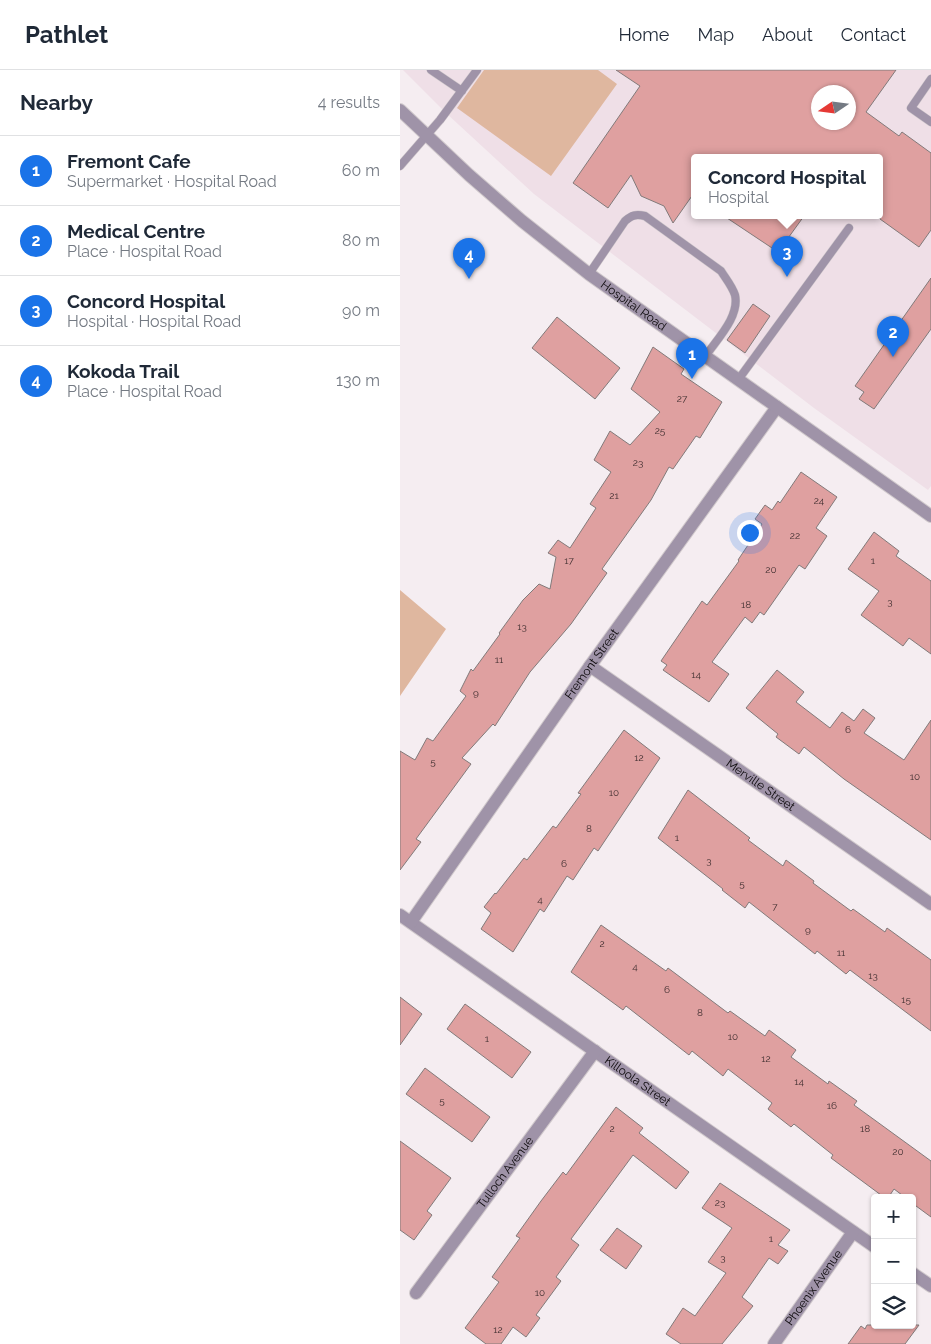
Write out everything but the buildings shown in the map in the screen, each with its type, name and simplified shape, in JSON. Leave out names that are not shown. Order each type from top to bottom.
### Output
[{"type":"street","name":"Hospital Road","points":[[400,110],[522,221],[589,274],[931,516]]},
{"type":"street","name":"Fremont Street","points":[[405,919],[777,407]]},
{"type":"street","name":"Merville Street","points":[[590,666],[931,904]]},
{"type":"street","name":"Killoola Street","points":[[405,919],[871,1244]]},
{"type":"street","name":"Tulloch Avenue","points":[[416,1293],[594,1051]]},
{"type":"street","name":"Phoenix Avenue","points":[[774,1344],[853,1232]]},
{"type":"street","points":[[916,1276],[931,1286]]},
{"type":"lane","points":[[431,70],[462,91]]},
{"type":"lane","points":[[400,166],[427,136],[477,70]]},
{"type":"lane","points":[[931,79],[911,108],[931,122]]},
{"type":"lane","points":[[589,274],[625,221],[631,216],[638,214],[645,216],[721,271],[730,284],[735,296],[731,319],[705,357]]},
{"type":"lane","points":[[738,380],[849,228]]},
{"type":"shaded area","points":[[403,70],[931,70],[931,486],[928,490],[814,408],[534,194],[446,113]]},
{"type":"shaded area","points":[[484,70],[598,70],[617,84],[551,176],[457,108]]},
{"type":"shaded area","points":[[400,590],[446,629],[400,696]]},
{"type":"place","name":"Concord Hospital","points":[[787,277]]},
{"type":"place","name":"Kokoda Trail","points":[[469,279]]},
{"type":"place","name":"Medical Centre","points":[[893,357]]},
{"type":"place","name":"Fremont Cafe","points":[[692,379]]}]
